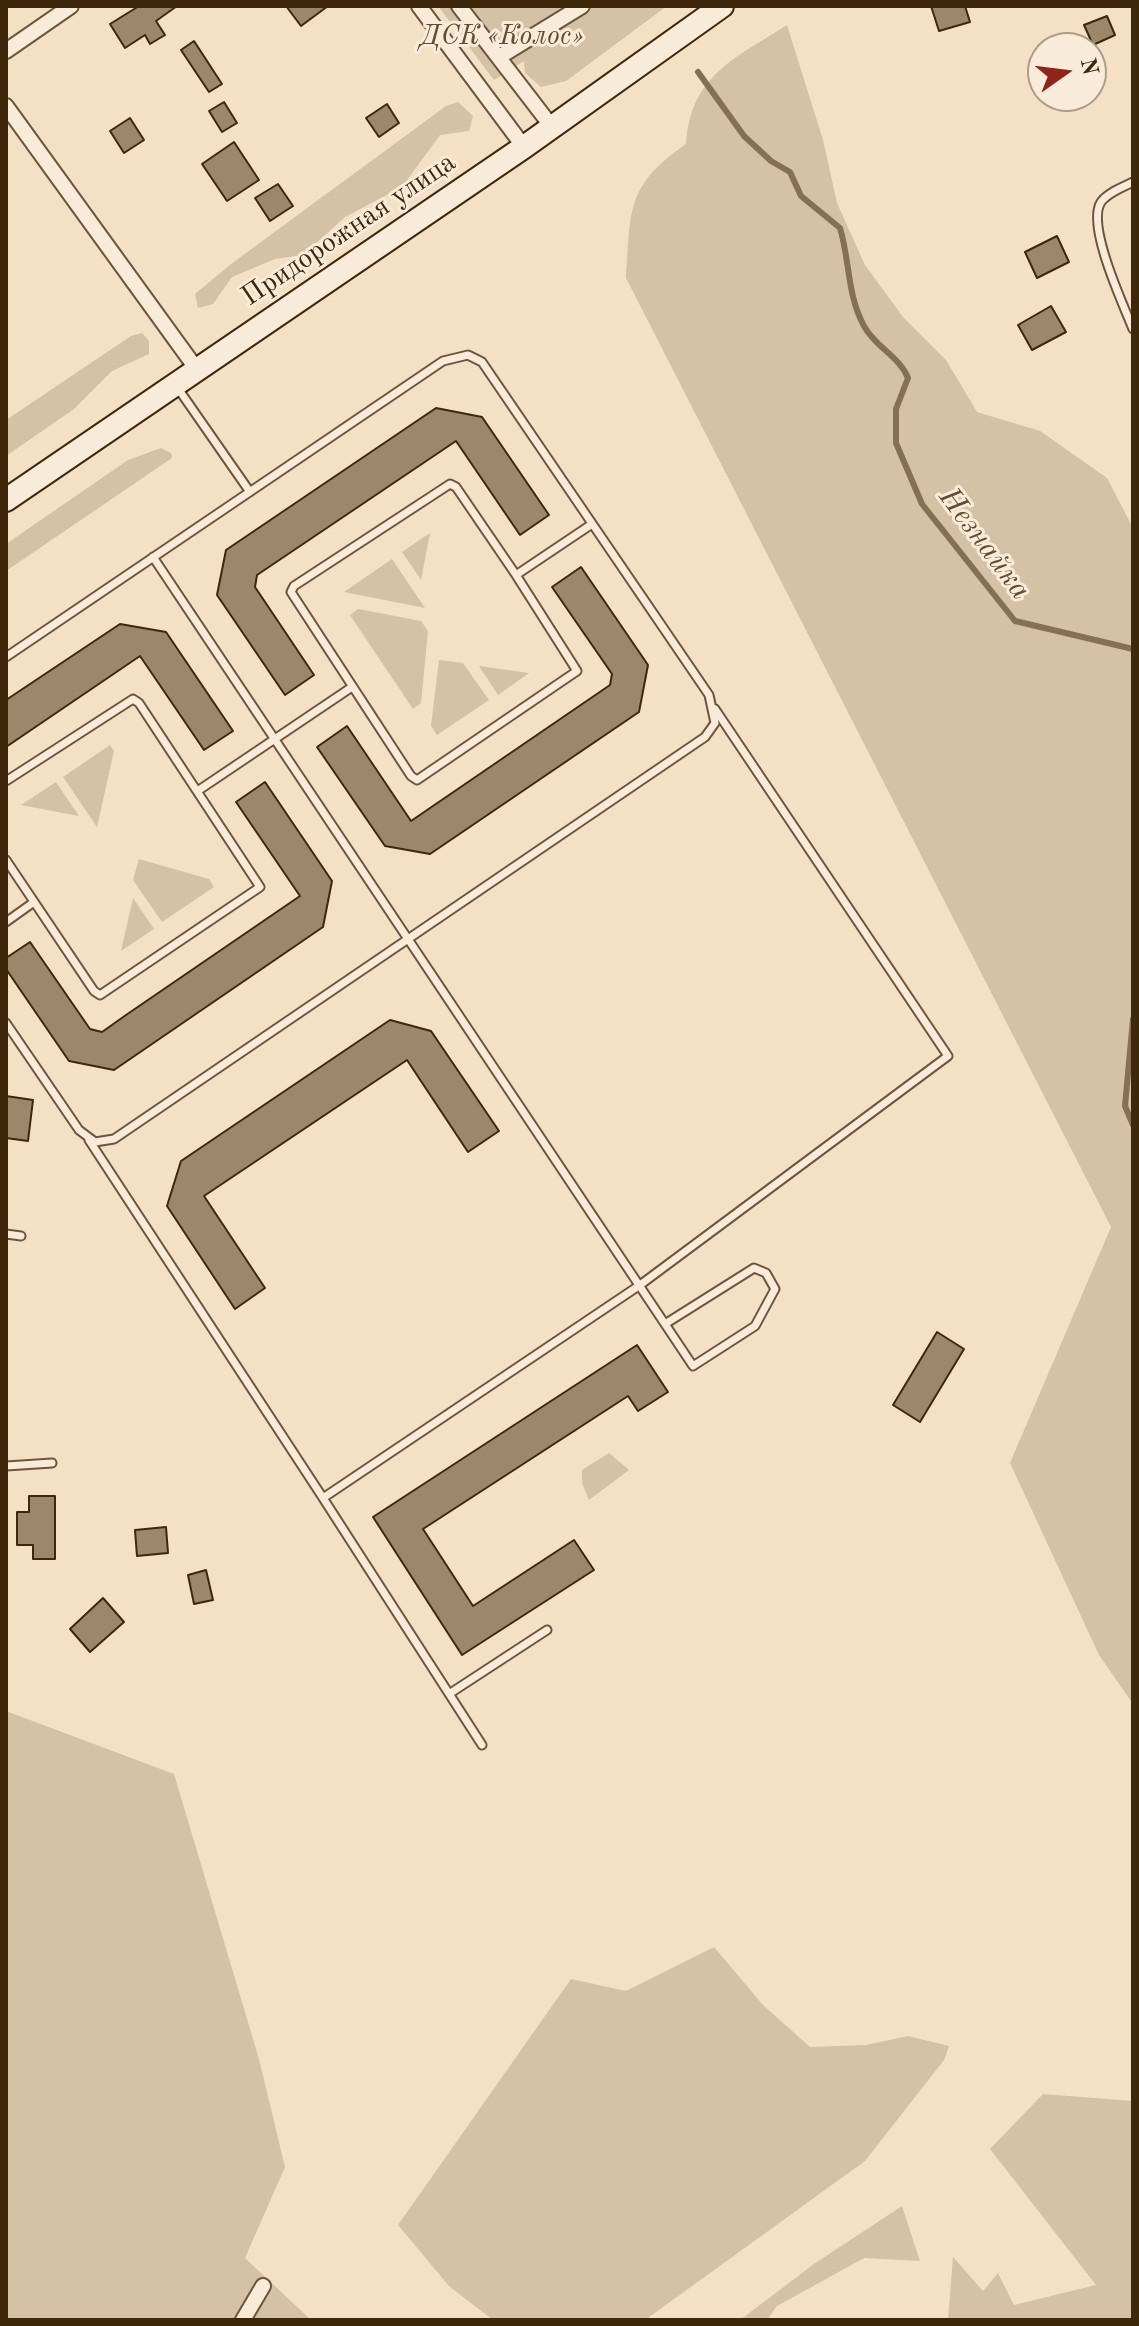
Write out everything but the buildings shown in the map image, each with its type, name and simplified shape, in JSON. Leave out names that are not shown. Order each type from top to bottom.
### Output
[{"type":"main road","name":"Придорожная улица","points":[[6,500],[524,147],[722,6]]},
{"type":"street","points":[[6,51],[71,6]]},
{"type":"street","points":[[419,6],[524,147]]},
{"type":"street","points":[[459,6],[552,127]]},
{"type":"street","points":[[499,57],[582,6]]},
{"type":"street","points":[[6,106],[198,371]]},
{"type":"street","points":[[243,2320],[263,2286]]},
{"type":"lane","points":[[1133,182],[1102,200],[1097,212],[1101,238],[1133,329]]},
{"type":"lane","points":[[6,657],[443,361],[468,355],[482,362],[948,1056],[640,1285],[323,1498]]},
{"type":"lane","points":[[176,385],[250,492]]},
{"type":"lane","points":[[450,484],[456,487],[516,575],[577,671],[560,686],[417,780],[411,776],[292,599],[294,586],[450,484]]},
{"type":"lane","points":[[516,575],[592,524]]},
{"type":"lane","points":[[153,557],[693,1366],[755,1326],[775,1289],[766,1273],[754,1268],[665,1324]]},
{"type":"lane","points":[[199,790],[352,687]]},
{"type":"lane","points":[[6,781],[125,701],[133,699],[139,703],[199,790],[258,879],[260,887],[100,995],[94,991],[6,860]]},
{"type":"lane","points":[[88,1138],[104,1142],[114,1139],[705,737],[715,723],[713,706]]},
{"type":"lane","points":[[6,922],[34,902]]},
{"type":"lane","points":[[6,1023],[88,1138],[482,1745]]},
{"type":"lane","points":[[6,1234],[21,1236]]},
{"type":"lane","points":[[6,1466],[52,1463]]},
{"type":"lane","points":[[449,1694],[547,1630]]},
{"type":"green space","name":"ДСК «Колос»","points":[[438,6],[667,6],[566,81],[541,87],[525,73],[524,61],[494,80]]},
{"type":"green space","points":[[787,25],[823,140],[837,203],[865,265],[903,317],[946,360],[977,412],[1040,431],[1107,478],[1133,528],[1133,1704],[1099,1655],[1010,1463],[1111,1227],[626,278],[635,202],[652,173],[686,144],[696,101],[706,85],[733,59]]},
{"type":"green space","points":[[458,102],[473,116],[469,131],[440,135],[402,187],[345,217],[303,255],[275,259],[232,277],[213,304],[198,308],[195,294],[231,264],[446,106]]},
{"type":"green space","points":[[142,333],[149,341],[149,354],[112,371],[74,409],[6,456],[6,420],[131,336]]},
{"type":"green space","points":[[161,448],[171,453],[172,458],[6,571],[6,544],[128,460]]},
{"type":"green space","points":[[430,533],[421,580],[402,552]]},
{"type":"green space","points":[[392,559],[425,608],[344,592]]},
{"type":"green space","points":[[358,609],[421,621],[428,631],[421,703],[413,709],[350,615]]},
{"type":"green space","points":[[439,660],[463,663],[489,700],[437,735],[431,726]]},
{"type":"green space","points":[[479,666],[529,673],[498,695]]},
{"type":"green space","points":[[110,745],[114,751],[97,827],[63,777]]},
{"type":"green space","points":[[56,782],[79,816],[21,805]]},
{"type":"green space","points":[[139,859],[209,879],[214,887],[162,922],[133,880]]},
{"type":"green space","points":[[133,898],[154,929],[121,951]]},
{"type":"green space","points":[[609,1453],[629,1470],[589,1500],[582,1483],[582,1470]]},
{"type":"green space","points":[[6,1711],[174,1774],[259,2059],[285,2167],[245,2258],[311,2320],[6,2320]]},
{"type":"green space","points":[[714,1947],[763,2005],[810,2047],[866,2045],[908,2036],[949,2046],[944,2060],[865,2161],[645,2320],[493,2320],[449,2286],[398,2225],[571,1979],[626,1991]]},
{"type":"green space","points":[[1043,2094],[1133,2101],[1133,2320],[948,2320],[953,2257],[983,2291],[998,2273],[1014,2305],[1096,2285],[990,2149]]},
{"type":"green space","points":[[902,2206],[920,2261],[864,2258],[777,2306],[767,2320],[740,2320],[814,2264]]},
{"type":"waterway","name":"Незнайка","points":[[698,72],[744,136],[771,161],[790,172],[801,196],[840,228],[858,314],[874,340],[899,364],[908,378],[896,409],[896,443],[922,504],[1015,621],[1133,649]]},
{"type":"waterway","name":"Незнайка","points":[[1133,1019],[1125,1106],[1133,1125]]}]
